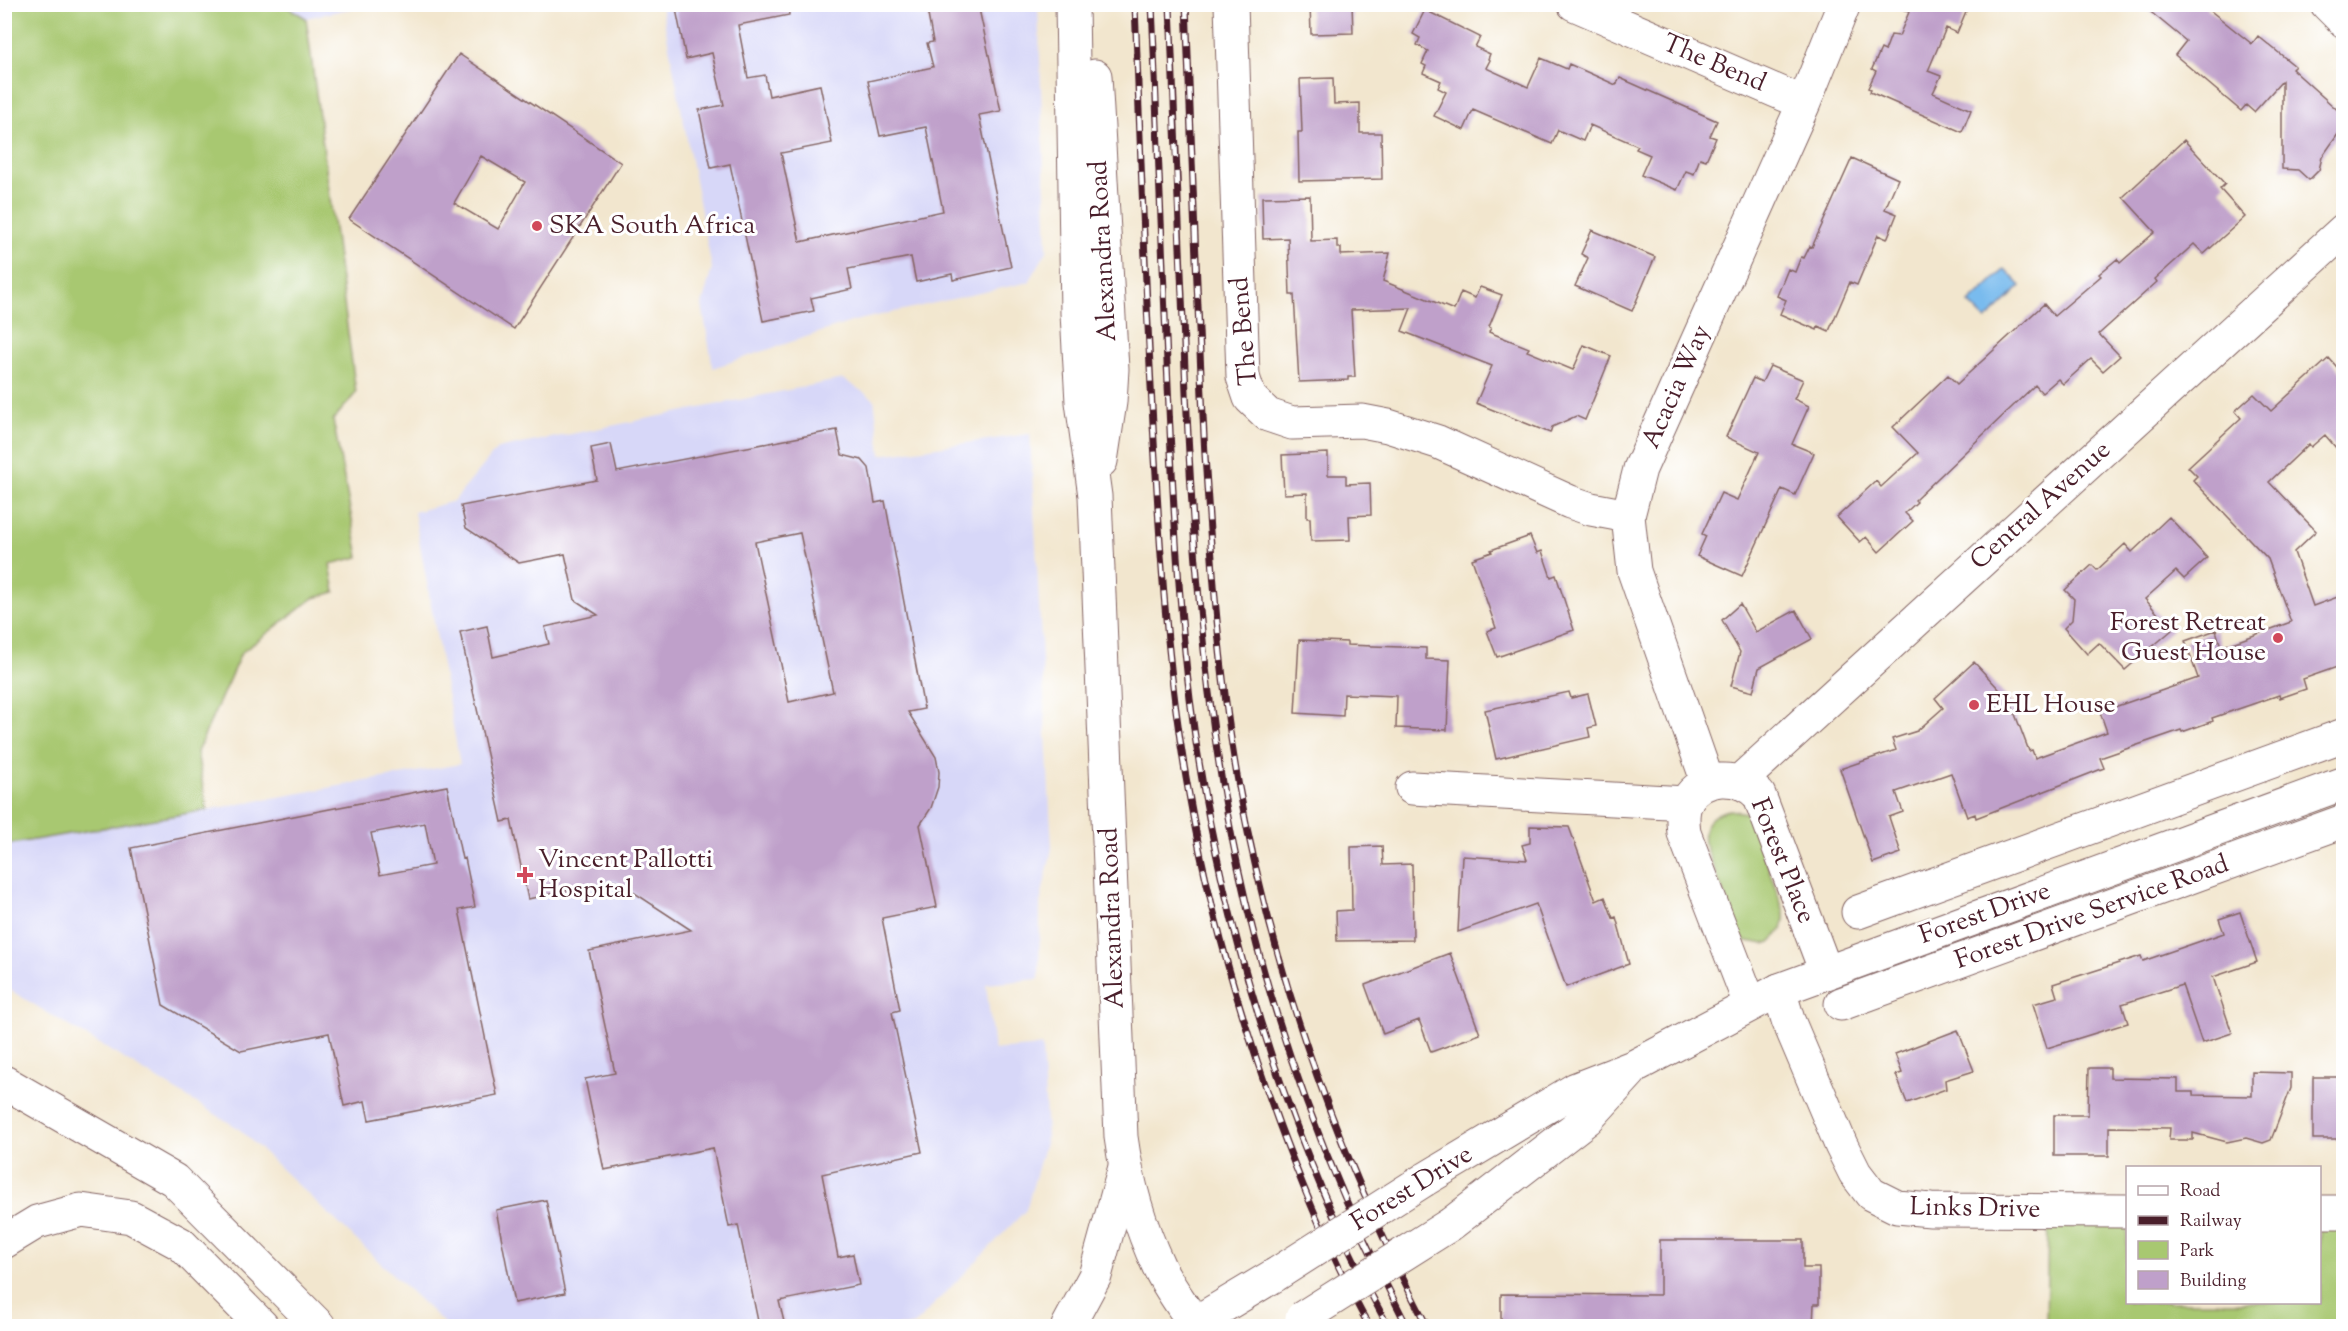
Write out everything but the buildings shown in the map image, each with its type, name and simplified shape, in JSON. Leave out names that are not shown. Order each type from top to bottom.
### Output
[{"type":"main road","name":"Alexandra Road","points":[[1072,4],[1077,313],[1082,402],[1095,496],[1120,1121],[1125,1167],[1142,1224],[1159,1267],[1194,1326]]},
{"type":"main road","name":"Alexandra Road","points":[[1092,4],[1103,242],[1112,369],[1110,402],[1095,496]]},
{"type":"main road","name":"The Bend","points":[[1231,4],[1243,377],[1250,398],[1268,415],[1292,423],[1362,421],[1414,433],[1570,502],[1591,509],[1628,516]]},
{"type":"main road","name":"The Bend","points":[[1574,4],[1617,15],[1804,103]]},
{"type":"main road","name":"Acacia Way","points":[[1711,789],[1641,597],[1634,572],[1628,516],[1640,469],[1804,103],[1844,4]]},
{"type":"main road","points":[[2326,4],[2343,21]]},
{"type":"main road","name":"Central Avenue","points":[[1711,789],[2343,230]]},
{"type":"main road","points":[[1858,912],[2343,735]]},
{"type":"main road","name":"Forest Drive","points":[[1194,1326],[1424,1180],[1576,1089],[1635,1066],[1765,997],[1826,972],[2343,783]]},
{"type":"main road","name":"Forest Place","points":[[1711,789],[1751,787],[1764,805],[1826,972]]},
{"type":"main road","points":[[1412,788],[1711,789]]},
{"type":"main road","points":[[1711,789],[1682,818],[1684,833],[1765,997]]},
{"type":"main road","name":"Forest Drive Service Road","points":[[1841,1004],[2343,821]]},
{"type":"main road","name":"Links Drive","points":[[1765,997],[1788,1020],[1841,1145],[1855,1173],[1871,1194],[1897,1207],[1931,1210],[2126,1211]]},
{"type":"main road","name":"Forest Drive","points":[[1295,1322],[1451,1224],[1587,1119],[1635,1066]]},
{"type":"main road","points":[[4,1082],[174,1180],[319,1326]]},
{"type":"main road","points":[[1068,1326],[1095,1276],[1125,1167]]},
{"type":"main road","points":[[4,1242],[37,1222],[81,1210],[131,1217],[181,1244],[262,1326]]},
{"type":"main road","points":[[2321,1212],[2343,1212]]},
{"type":"shaded area","points":[[282,5],[368,5],[306,18]]},
{"type":"shaded area","points":[[661,5],[1038,5],[1047,251],[1029,282],[854,321],[713,368],[702,305],[712,268]]},
{"type":"shaded area","name":"Vincent Pallotti Hospital","points":[[843,379],[874,399],[881,455],[1030,434],[1052,848],[1040,903],[1039,979],[986,984],[994,1050],[1042,1046],[1047,1136],[1026,1210],[913,1326],[447,1326],[238,1128],[5,987],[5,845],[460,764],[414,512],[454,501],[497,449]]},
{"type":"green space","points":[[5,4],[282,4],[306,18],[356,393],[333,420],[359,557],[330,564],[335,592],[314,598],[241,653],[197,752],[207,810],[5,845]]},
{"type":"green space","points":[[1730,810],[1746,813],[1751,819],[1784,912],[1782,930],[1770,942],[1764,944],[1742,940],[1704,843],[1704,830],[1709,820]]},
{"type":"green space","points":[[2048,1222],[2126,1223],[2126,1304],[2321,1304],[2321,1223],[2343,1223],[2343,1326],[2046,1326]]},
{"type":"water","points":[[2005,269],[2021,286],[1986,320],[1969,303]]},
{"type":"railway","points":[[1135,4],[1152,415],[1161,556],[1172,678],[1190,800],[1216,922],[1238,1002],[1264,1082],[1320,1225],[1369,1326]]},
{"type":"railway","points":[[1152,4],[1175,519],[1185,654],[1202,779],[1237,941],[1260,1022],[1287,1101],[1318,1179],[1351,1254],[1388,1326]]},
{"type":"railway","points":[[1170,4],[1194,542],[1206,672],[1225,802],[1258,951],[1297,1076],[1345,1198],[1407,1326]]},
{"type":"railway","points":[[1186,4],[1210,538],[1221,663],[1239,787],[1253,857],[1271,927],[1290,996],[1313,1064],[1365,1197],[1427,1326]]},
{"type":"place","name":"SKA South Africa","points":[[537,226]]},
{"type":"place","name":"Forest Retreat Guest House","points":[[2278,638]]},
{"type":"place","name":"EHL House","points":[[1974,705]]},
{"type":"place","name":"Vincent Pallotti Hospital","points":[[525,875]]}]
